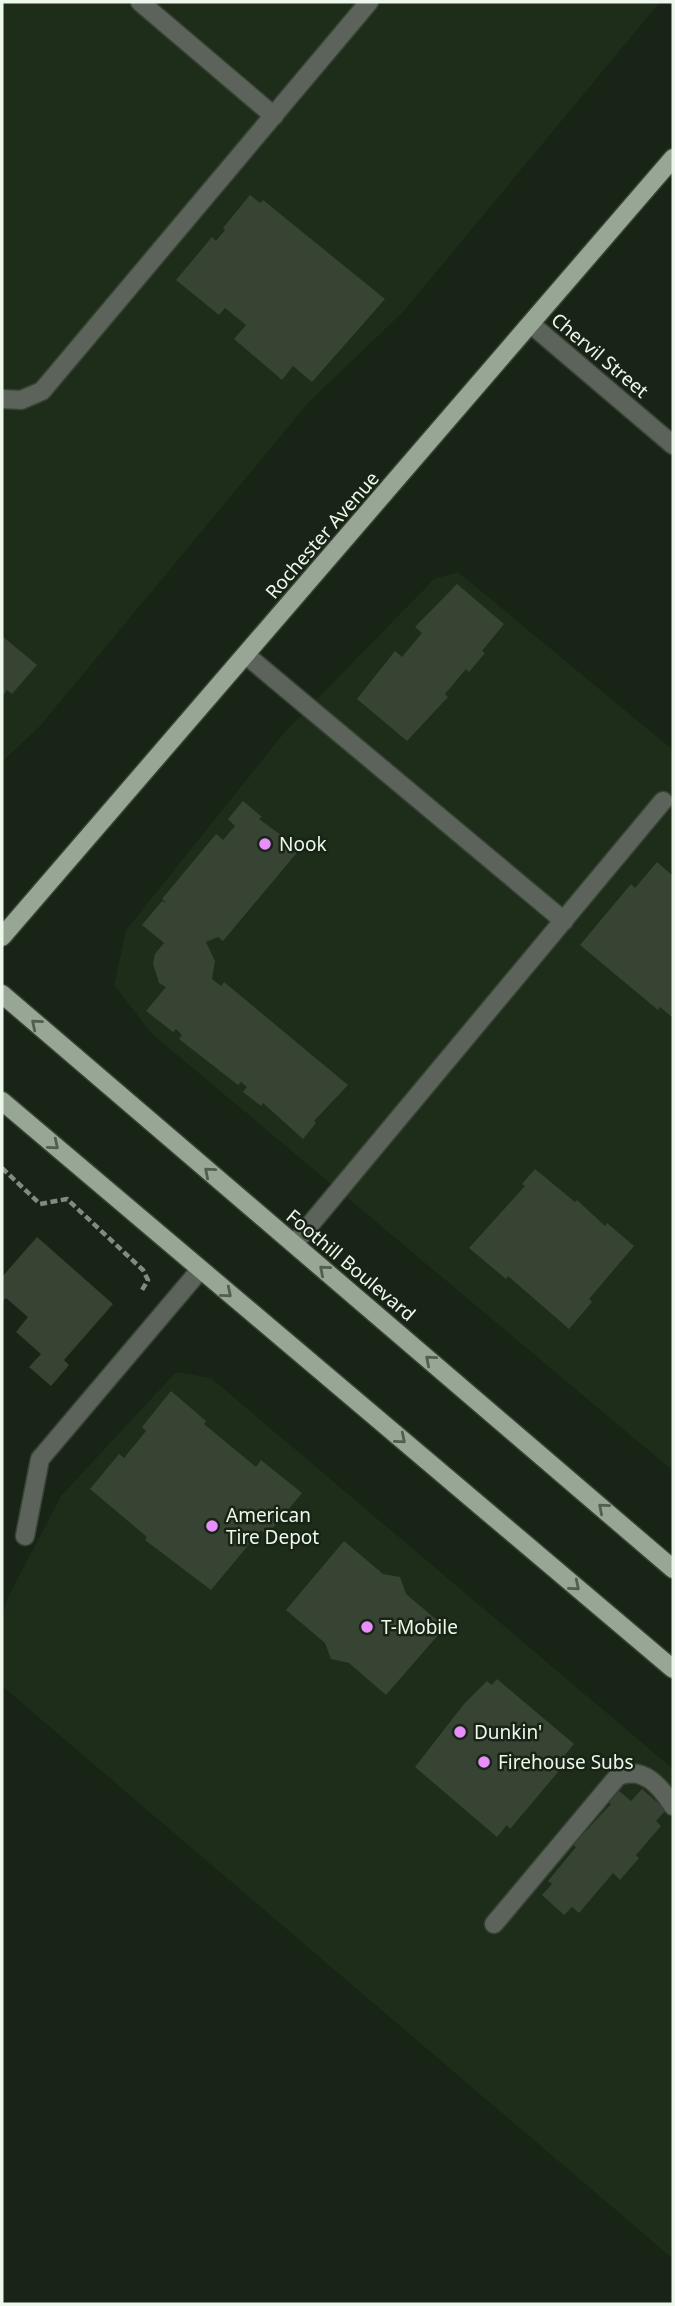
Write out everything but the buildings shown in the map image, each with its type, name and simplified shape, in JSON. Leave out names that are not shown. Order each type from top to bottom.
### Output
[{"type":"main road","name":"Rochester Avenue","points":[[2,937],[673,158]]},
{"type":"main road","name":"Foothill Boulevard","points":[[2,994],[673,1569]]},
{"type":"main road","points":[[2,1101],[673,1669]]},
{"type":"street","points":[[140,2],[274,116]]},
{"type":"street","points":[[2,399],[21,400],[43,391],[369,2]]},
{"type":"street","name":"Chervil Street","points":[[532,324],[673,445]]},
{"type":"street","points":[[246,655],[564,921]]},
{"type":"street","points":[[294,1244],[663,801]]},
{"type":"street","points":[[25,1535],[40,1460],[200,1270]]},
{"type":"street","points":[[494,1924],[618,1776],[629,1772],[640,1773],[653,1780],[673,1806]]},
{"type":"path","points":[[2,1168],[40,1204],[66,1199],[82,1212],[144,1270],[148,1280],[142,1290]]},
{"type":"shaded area","points":[[2,2],[660,2],[403,312],[309,402],[40,726],[2,762]]},
{"type":"shaded area","points":[[458,572],[673,750],[673,1471],[151,1033],[114,985],[126,930],[284,733],[434,579]]},
{"type":"shaded area","points":[[176,1372],[211,1378],[673,1769],[673,2259],[2,1686],[2,1618],[7,1599],[61,1496]]},
{"type":"place","name":"Nook","points":[[265,844]]},
{"type":"place","name":"American Tire Depot","points":[[212,1526]]},
{"type":"place","name":"T-Mobile","points":[[367,1627]]},
{"type":"place","name":"Dunkin'","points":[[460,1732]]},
{"type":"place","name":"Firehouse Subs","points":[[484,1762]]}]
